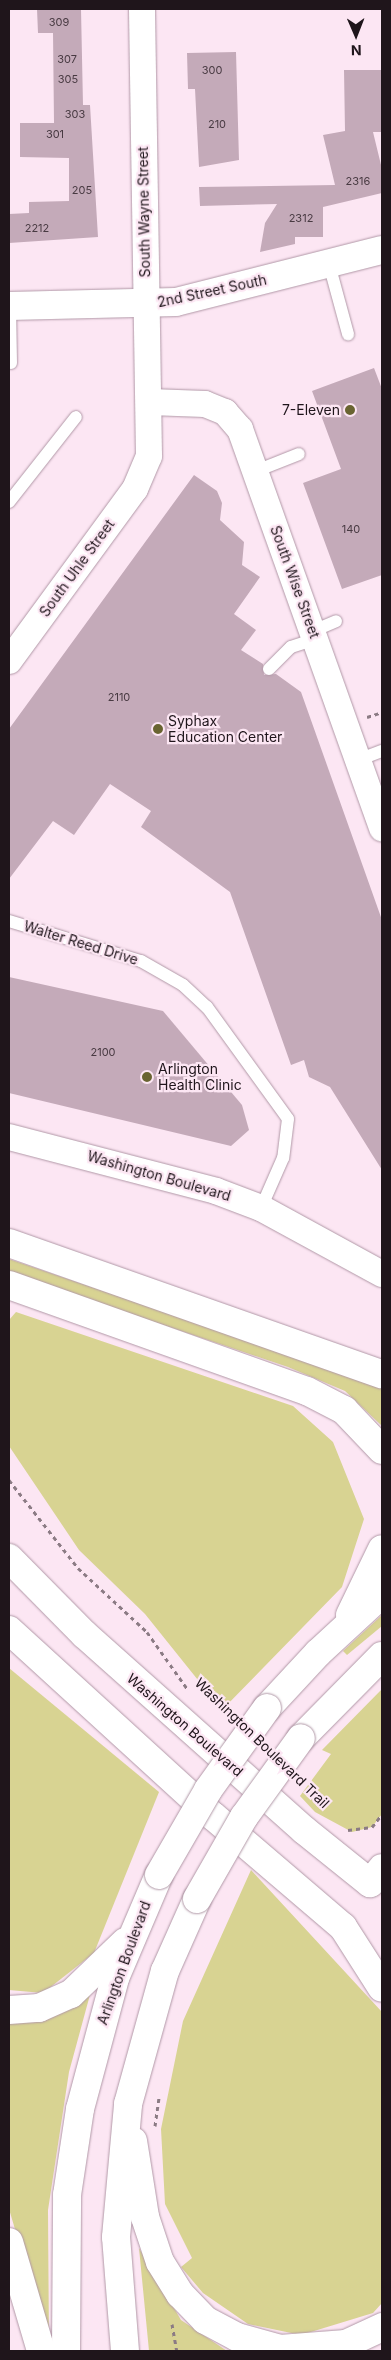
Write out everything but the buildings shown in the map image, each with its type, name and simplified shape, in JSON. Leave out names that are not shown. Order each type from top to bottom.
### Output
[{"type":"main road","name":"2nd Street South","points":[[10,306],[145,305],[329,264],[382,250]]},
{"type":"main road","points":[[9,1243],[382,1374]]},
{"type":"main road","points":[[9,1285],[307,1390],[344,1410],[382,1450]]},
{"type":"main road","points":[[344,1627],[382,1549]]},
{"type":"main road","name":"Washington Boulevard","points":[[9,1558],[138,1684],[376,1876]]},
{"type":"main road","name":"Arlington Boulevard","points":[[66,2351],[64,2246],[72,2153],[99,2030],[131,1936],[159,1875],[208,1790],[267,1708],[344,1627],[382,1594]]},
{"type":"main road","points":[[13,1637],[344,1927],[382,1988]]},
{"type":"main road","points":[[125,2351],[116,2237],[128,2104],[165,1971],[197,1898],[244,1817],[301,1738],[382,1656]]},
{"type":"main road","points":[[9,2010],[39,2008],[72,1994],[131,1936]]},
{"type":"main road","points":[[128,2104],[150,2233],[169,2280],[205,2320],[237,2338],[280,2349],[324,2348],[382,2327]]},
{"type":"main road","points":[[9,2242],[41,2351]]},
{"type":"street","name":"South Wayne Street","points":[[142,9],[145,305],[150,402],[150,449],[144,473]]},
{"type":"street","name":"South Wise Street","points":[[150,402],[198,402],[225,412],[240,429],[382,826]]},
{"type":"street","name":"South Uhle Street","points":[[9,661],[144,473]]},
{"type":"street","name":"Washington Boulevard","points":[[9,1137],[190,1182],[261,1208],[382,1274]]},
{"type":"lane","points":[[329,264],[348,334]]},
{"type":"lane","points":[[10,306],[11,363]]},
{"type":"lane","points":[[9,502],[76,416]]},
{"type":"lane","points":[[256,471],[299,454]]},
{"type":"lane","points":[[269,669],[291,647],[336,621]]},
{"type":"lane","points":[[358,760],[382,751]]},
{"type":"lane","name":"Walter Reed Drive","points":[[9,921],[141,961],[183,985],[207,1006],[288,1119],[282,1158],[261,1208]]},
{"type":"path","points":[[367,717],[382,712]]},
{"type":"path","name":"Washington Boulevard Trail","points":[[9,1480],[78,1568],[147,1632],[195,1696]]},
{"type":"path","points":[[338,1826],[352,1832],[372,1827],[382,1814]]},
{"type":"path","points":[[153,2138],[160,2089]]},
{"type":"shaded area","points":[[9,1259],[382,1386],[382,1426],[345,1391],[288,1367],[9,1273]]},
{"type":"shaded area","points":[[16,1312],[293,1406],[333,1442],[364,1519],[342,1587],[222,1710],[145,1614],[79,1550],[9,1446],[9,1320]]},
{"type":"shaded area","points":[[382,1615],[382,1626],[347,1655],[343,1651]]},
{"type":"shaded area","points":[[9,1668],[159,1792],[94,1953],[43,1993],[9,1990]]},
{"type":"shaded area","points":[[382,1689],[382,1814],[372,1827],[352,1832],[315,1812],[300,1796],[331,1754],[322,1750]]},
{"type":"shaded area","points":[[251,1870],[382,2012],[382,2303],[373,2313],[301,2335],[248,2324],[203,2293],[181,2267],[192,2258],[165,2204],[161,2129],[183,2021]]},
{"type":"shaded area","points":[[91,1991],[69,2072],[48,2210],[49,2344],[9,2209],[9,2022],[47,2020]]},
{"type":"shaded area","points":[[139,2248],[181,2320],[227,2351],[149,2351]]},
{"type":"place","name":"7-Eleven","points":[[350,410]]},
{"type":"place","name":"Syphax Education Center","points":[[158,729]]},
{"type":"place","name":"Arlington Health Clinic","points":[[147,1077]]}]
